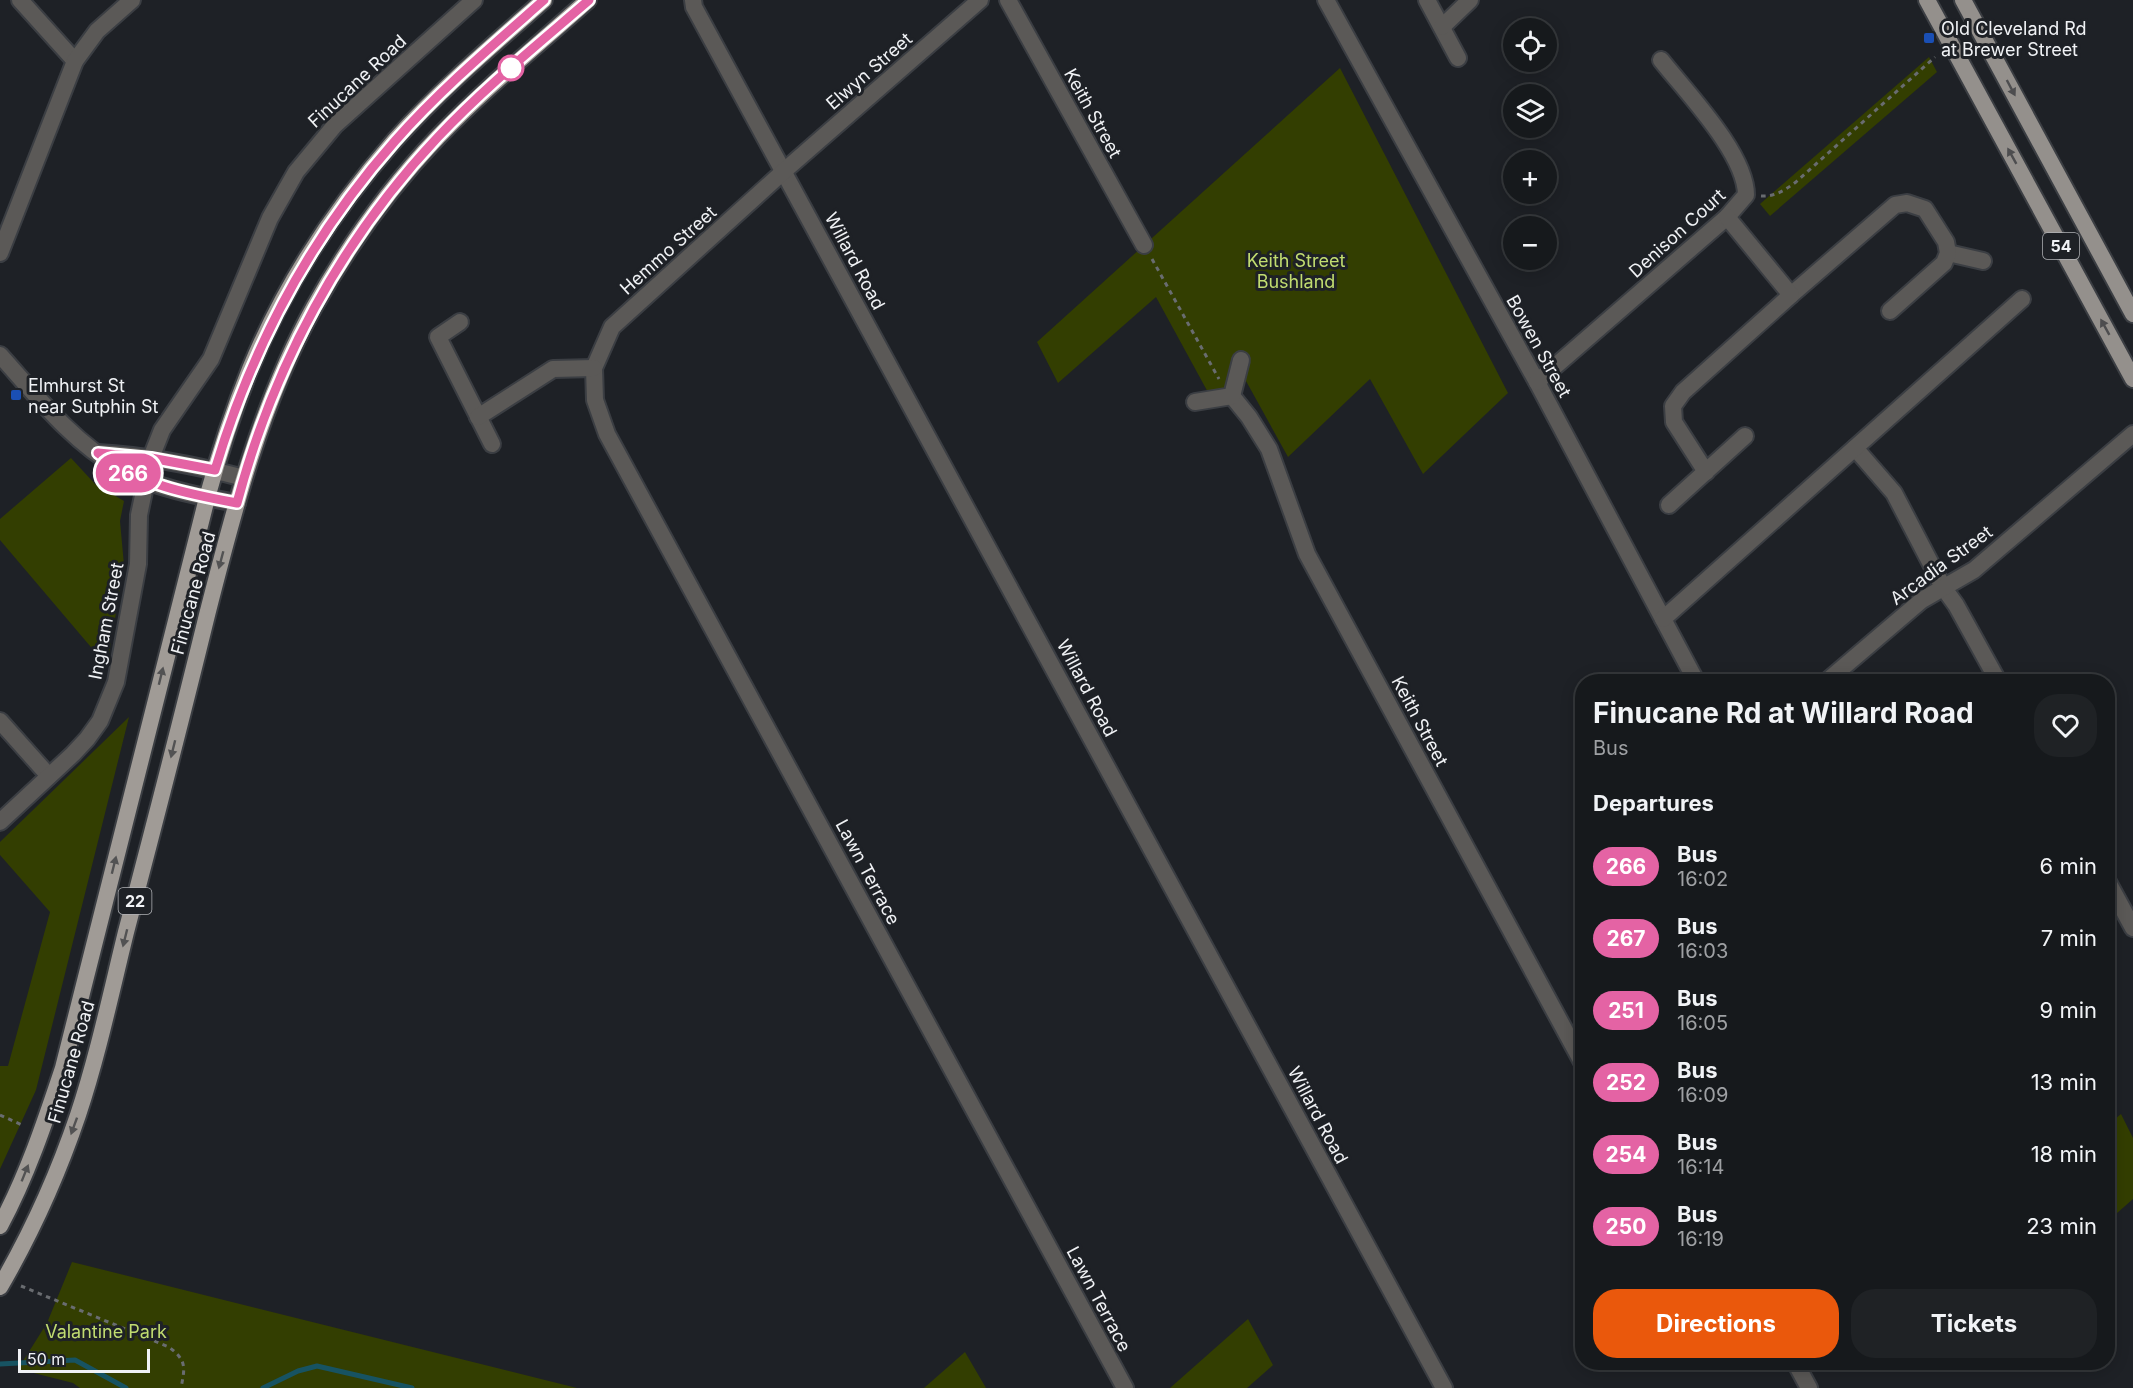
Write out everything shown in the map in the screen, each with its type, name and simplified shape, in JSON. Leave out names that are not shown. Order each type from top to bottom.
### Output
[{"type":"highway","name":"Finucane Road","points":[[0,1226],[40,1134],[63,1068],[207,498],[239,397],[271,324],[300,271],[372,168],[416,117],[544,0]]},
{"type":"highway","name":"Finucane Road","points":[[2,1284],[45,1200],[79,1112],[244,478],[265,413],[298,338],[333,275],[400,180],[445,130],[486,90],[588,0]]},
{"type":"highway","points":[[342,208],[373,216]]},
{"type":"main road","name":"54","points":[[1927,0],[2133,378]]},
{"type":"main road","name":"54","points":[[1963,0],[2133,314]]},
{"type":"street","points":[[20,0],[75,61]]},
{"type":"street","points":[[0,253],[75,61],[97,31],[132,0]]},
{"type":"street","name":"Finucane Road","points":[[151,458],[162,430],[216,349],[270,218],[296,172],[334,125],[474,0]]},
{"type":"street","name":"Elwyn Street","points":[[784,171],[980,0]]},
{"type":"street","name":"Keith Street","points":[[1008,0],[1144,244]]},
{"type":"street","name":"Bowen Street","points":[[1326,0],[1537,382],[1692,674]]},
{"type":"street","points":[[1427,0],[1458,58]]},
{"type":"street","points":[[1442,27],[1470,0]]},
{"type":"street","name":"Willard Road","points":[[691,2],[1444,1388]]},
{"type":"street","name":"Denison Court","points":[[1537,382],[1727,218],[1746,195],[1746,184],[1732,150],[1661,60]]},
{"type":"street","name":"Hemmo Street","points":[[594,368],[612,327],[784,171]]},
{"type":"street","points":[[1706,472],[1674,422],[1673,406],[1683,392],[1895,205],[1907,203],[1925,209],[1946,242],[1948,254],[1944,263],[1890,311]]},
{"type":"street","points":[[1727,218],[1791,295]]},
{"type":"street","points":[[1948,254],[1983,261]]},
{"type":"street","points":[[1663,619],[2022,299]]},
{"type":"street","points":[[460,322],[438,338],[492,444]]},
{"type":"street","points":[[0,355],[71,432],[121,470],[207,498],[237,503]]},
{"type":"street","points":[[1195,402],[1232,396],[1241,360]]},
{"type":"street","points":[[478,417],[553,369],[594,368]]},
{"type":"street","name":"Lawn Terrace","points":[[594,368],[595,400],[607,434],[1125,1388]]},
{"type":"street","name":"Keith Street","points":[[1232,396],[1249,417],[1269,449],[1307,554],[1575,1049]]},
{"type":"street","name":"Arcadia Street","points":[[1835,674],[1922,600],[1974,570],[2133,434]]},
{"type":"street","points":[[1669,505],[1745,436]]},
{"type":"street","points":[[1855,448],[1894,494],[1907,515],[1943,587],[1956,605],[1994,674]]},
{"type":"street","points":[[98,453],[151,458],[244,478]]},
{"type":"street","name":"Ingham Street","points":[[0,822],[87,739],[100,721],[116,682],[138,564],[139,515],[151,458]]},
{"type":"street","points":[[0,721],[49,776]]},
{"type":"street","points":[[2115,895],[2133,928]]},
{"type":"street","points":[[1799,1370],[1809,1388]]},
{"type":"path","points":[[1746,195],[1768,197],[1796,182],[1935,57]]},
{"type":"path","points":[[1144,244],[1216,374],[1232,396]]},
{"type":"path","points":[[0,1115],[22,1125]]},
{"type":"path","points":[[2,1284],[41,1293],[169,1347],[180,1356],[185,1368],[181,1388]]},
{"type":"green space","points":[[1929,57],[1937,72],[1770,216],[1760,204]]},
{"type":"green space","name":"Keith Street Bushland","points":[[1340,68],[1508,393],[1423,474],[1370,379],[1288,457],[1246,381],[1216,407],[1156,297],[1058,383],[1037,342]]},
{"type":"green space","points":[[71,458],[95,484],[124,501],[120,521],[124,565],[107,666],[0,540],[0,519]]},
{"type":"green space","points":[[129,717],[36,1090],[0,1169],[0,1066],[8,1066],[50,912],[0,855],[0,842]]},
{"type":"green space","points":[[2121,1114],[2133,1138],[2133,1199],[2115,1215],[2115,1119]]},
{"type":"green space","name":"Valantine Park","points":[[72,1262],[577,1388],[80,1388],[73,1383],[18,1369],[47,1323]]},
{"type":"green space","points":[[1248,1319],[1273,1365],[1247,1388],[1170,1388]]},
{"type":"green space","points":[[965,1352],[986,1388],[924,1388]]},
{"type":"waterway","points":[[0,1364],[75,1360],[126,1388]]},
{"type":"waterway","points":[[263,1388],[298,1371],[317,1366],[412,1388]]},
{"type":"bus line","name":"266","points":[[544,0],[416,117],[372,168],[342,208],[294,281],[271,324],[236,406],[215,470],[125,454],[98,453],[121,470],[146,480],[207,498],[237,503],[265,413],[298,338],[314,307],[355,241],[400,180],[438,137],[479,97],[589,0]]},
{"type":"place","name":"Old Cleveland Rd at Brewer Street","points":[[1929,38]]},
{"type":"place","name":"Elmhurst St near Sutphin St","points":[[16,395]]}]
